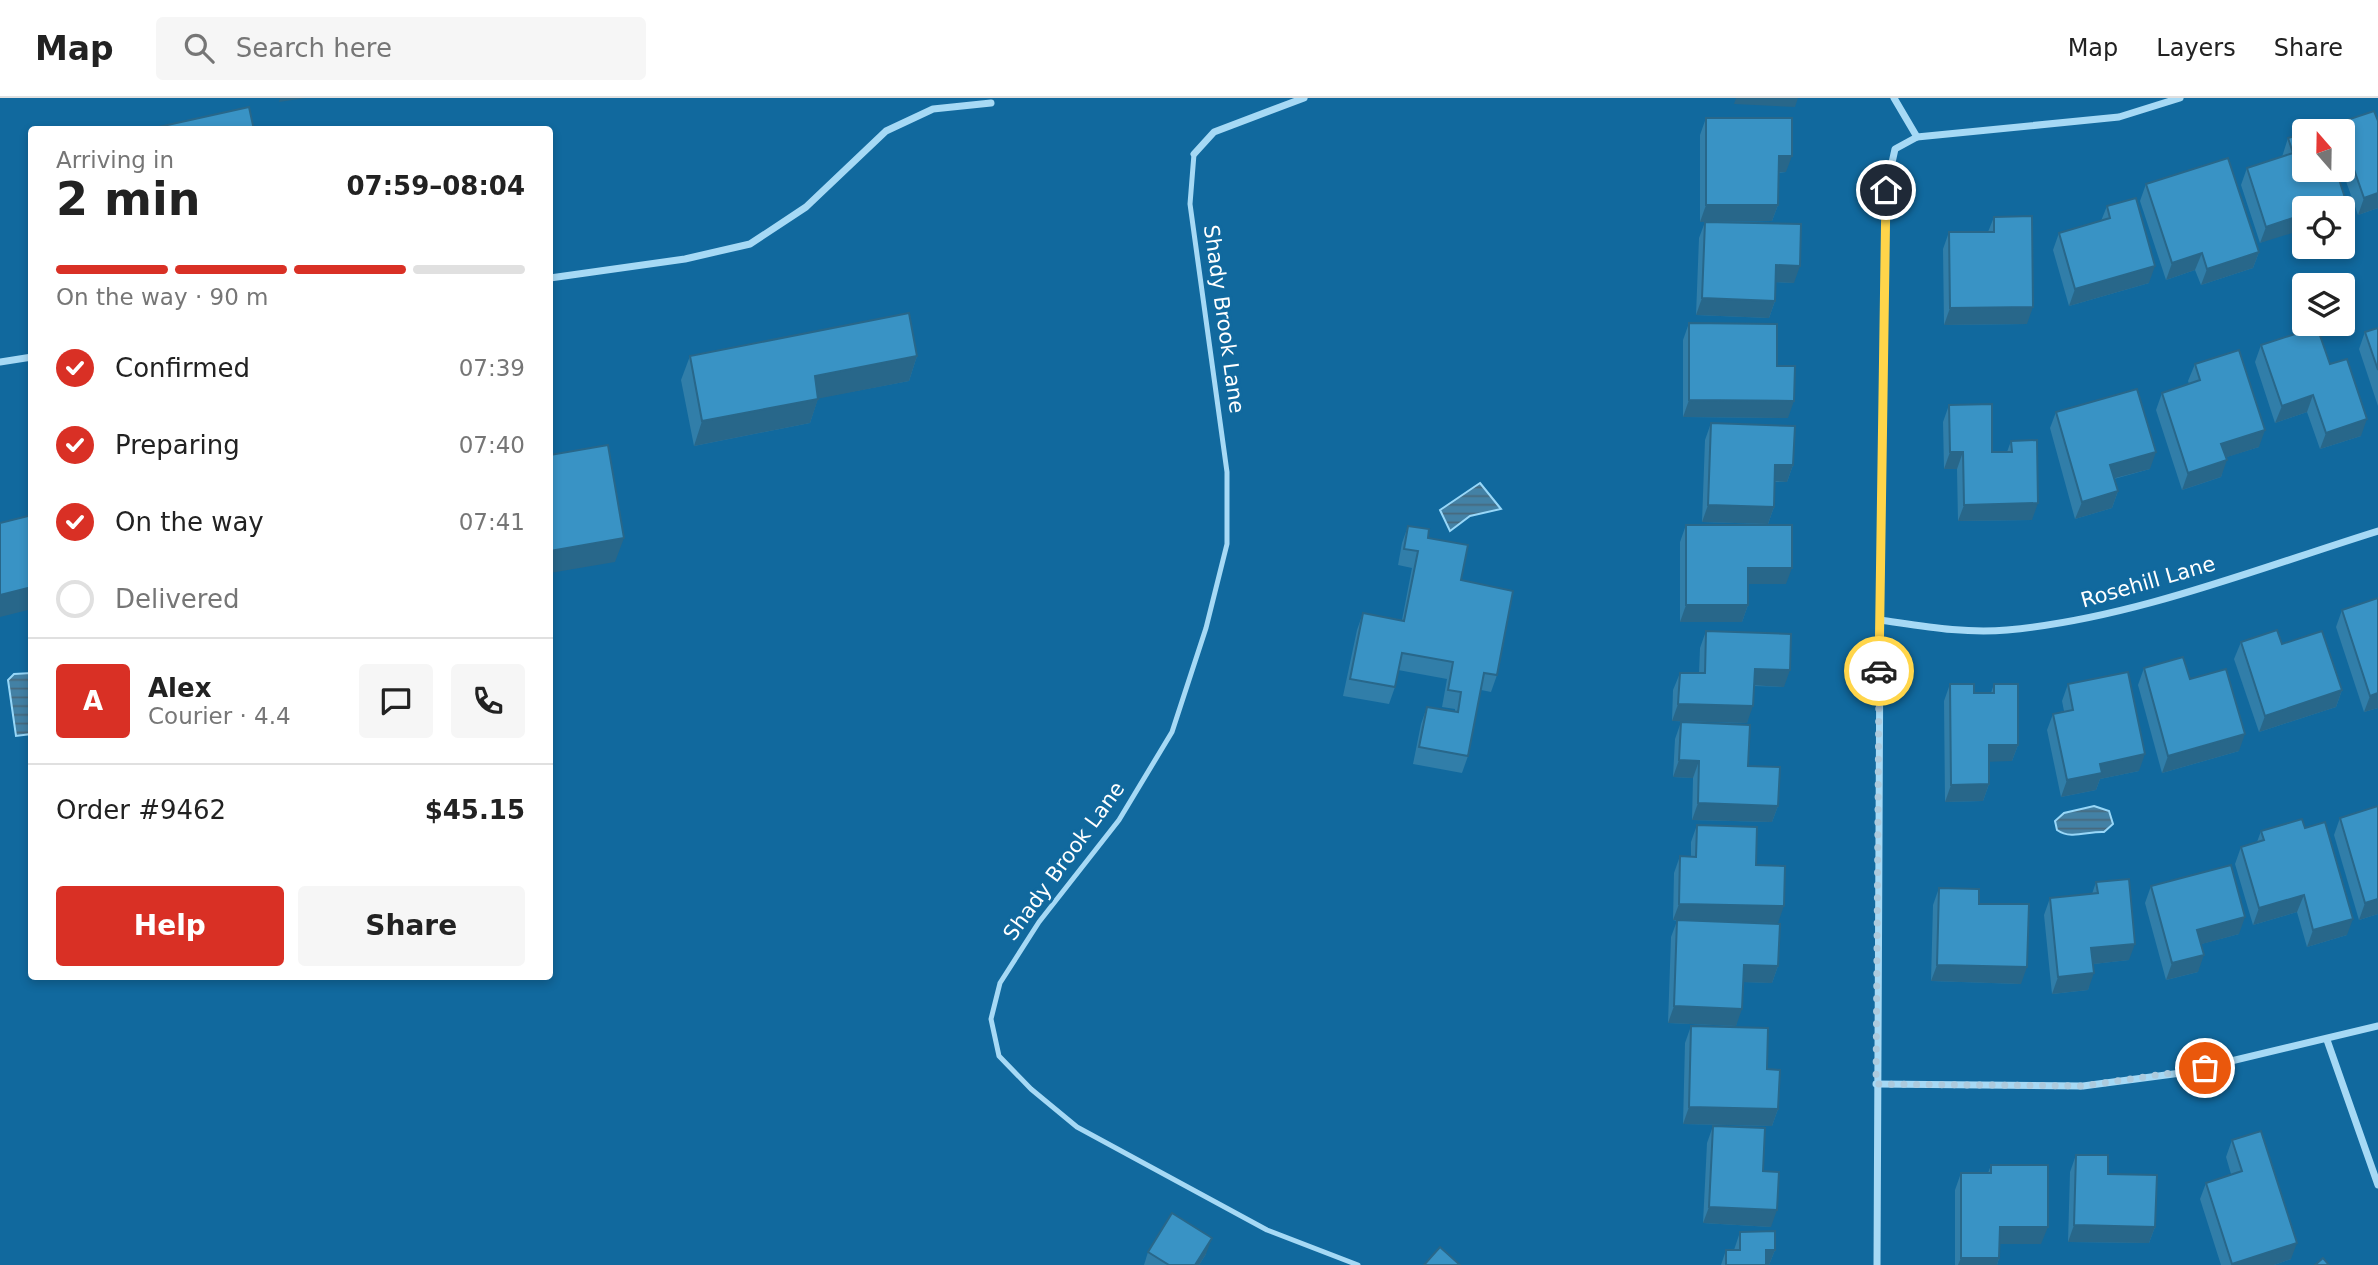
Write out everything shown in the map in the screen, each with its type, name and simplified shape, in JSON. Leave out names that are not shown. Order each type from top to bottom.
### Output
[{"type":"street","name":"Shady Brook Lane","points":[[1194,154],[1214,132],[1304,98]]},
{"type":"street","points":[[1894,98],[1917,137]]},
{"type":"street","points":[[1877,1265],[1876,1084],[1886,190],[1895,149],[1917,137],[2119,117],[2180,98]]},
{"type":"street","points":[[553,278],[685,259],[750,244],[806,207],[886,131],[933,109],[991,103]]},
{"type":"street","points":[[0,362],[28,358]]},
{"type":"street","name":"Rosehill Lane","points":[[1880,620],[1946,630],[2005,630],[2095,619],[2378,531]]},
{"type":"street","points":[[1876,1084],[2083,1086],[2181,1073],[2378,1026]]},
{"type":"street","points":[[2327,1040],[2378,1185]]},
{"type":"lane","name":"Shady Brook Lane","points":[[1194,154],[1190,204],[1227,471],[1227,544],[1206,628],[1172,732],[1119,820],[1039,922],[1000,984],[991,1018],[999,1056],[1031,1089],[1077,1127],[1267,1230],[1359,1265]]},
{"type":"water","points":[[1480,483],[1501,509],[1470,516],[1450,531],[1440,510]]},
{"type":"water","points":[[28,673],[28,734],[16,736],[8,680],[14,674]]},
{"type":"water","points":[[2094,806],[2109,811],[2113,824],[2104,832],[2074,835],[2057,830],[2055,821],[2064,813]]},
{"type":"building","points":[[249,107],[253,126],[163,126]]},
{"type":"building","points":[[2374,111],[2378,121],[2378,193],[2364,198],[2356,175],[2356,119],[2350,119]]},
{"type":"building","points":[[1706,118],[1792,118],[1792,156],[1779,156],[1778,205],[1706,205]]},
{"type":"building","points":[[2292,153],[2292,182],[2340,182],[2344,196],[2292,196],[2292,218],[2266,227],[2247,168]]},
{"type":"building","points":[[2228,158],[2259,252],[2207,269],[2202,253],[2172,263],[2146,184]]},
{"type":"building","points":[[2136,198],[2155,266],[2075,289],[2059,233],[2110,218],[2107,206]]},
{"type":"building","points":[[2032,216],[2033,307],[1950,308],[1949,232],[1994,232],[1994,217]]},
{"type":"building","points":[[1705,222],[1801,224],[1800,266],[1776,265],[1775,301],[1702,298]]},
{"type":"building","points":[[909,313],[917,356],[815,376],[818,399],[702,421],[690,356]]},
{"type":"building","points":[[1689,323],[1777,324],[1777,366],[1795,366],[1794,401],[1689,400]]},
{"type":"building","points":[[2378,328],[2378,370],[2365,332]]},
{"type":"building","points":[[2292,335],[2320,336],[2330,364],[2347,359],[2367,419],[2326,433],[2313,395],[2282,406],[2261,345]]},
{"type":"building","points":[[2239,350],[2265,430],[2221,444],[2227,460],[2188,473],[2162,393],[2200,380],[2195,364]]},
{"type":"building","points":[[2137,389],[2156,452],[2110,465],[2118,491],[2082,502],[2056,412]]},
{"type":"building","points":[[1992,404],[1992,452],[2012,452],[2011,441],[2037,440],[2038,503],[1964,505],[1963,452],[1950,452],[1949,405]]},
{"type":"building","points":[[1711,423],[1795,426],[1793,465],[1775,465],[1774,507],[1708,505]]},
{"type":"building","points":[[608,445],[624,538],[553,550],[553,454]]},
{"type":"building","points":[[28,516],[28,588],[0,595],[0,523]]},
{"type":"building","points":[[1686,525],[1792,525],[1792,568],[1748,568],[1748,605],[1686,605]]},
{"type":"building","points":[[1408,526],[1429,529],[1428,538],[1468,545],[1461,580],[1513,591],[1497,675],[1484,673],[1468,756],[1419,747],[1427,707],[1458,712],[1461,692],[1448,690],[1453,662],[1402,653],[1395,687],[1350,679],[1363,613],[1404,621],[1418,551],[1404,549]]},
{"type":"building","points":[[2378,598],[2378,693],[2370,696],[2342,610]]},
{"type":"building","points":[[2277,630],[2282,644],[2322,631],[2342,690],[2265,716],[2241,642]]},
{"type":"building","points":[[1706,631],[1791,634],[1790,670],[1755,669],[1753,706],[1678,704],[1680,673],[1705,673]]},
{"type":"building","points":[[2183,657],[2190,679],[2226,669],[2245,734],[2168,756],[2144,668]]},
{"type":"building","points":[[2128,672],[2145,754],[2100,764],[2102,773],[2067,780],[2053,714],[2073,710],[2068,684]]},
{"type":"building","points":[[1950,684],[1974,684],[1974,693],[1994,693],[1994,684],[2018,684],[2018,745],[1989,745],[1989,784],[1951,785]]},
{"type":"building","points":[[1681,722],[1750,725],[1748,766],[1780,767],[1778,806],[1698,803],[1699,761],[1679,760]]},
{"type":"building","points":[[2378,806],[2378,899],[2365,903],[2340,818]]},
{"type":"building","points":[[2302,819],[2305,828],[2325,822],[2353,919],[2313,930],[2304,895],[2259,908],[2241,847],[2264,840],[2261,831]]},
{"type":"building","points":[[1697,825],[1757,827],[1756,865],[1785,866],[1784,906],[1679,904],[1680,856],[1696,857]]},
{"type":"building","points":[[2231,865],[2245,917],[2197,930],[2204,955],[2172,963],[2151,886]]},
{"type":"building","points":[[2129,879],[2135,944],[2091,948],[2094,973],[2058,977],[2050,898],[2098,893],[2096,882]]},
{"type":"building","points":[[1939,888],[1979,889],[1979,904],[2029,904],[2027,967],[1937,965]]},
{"type":"building","points":[[1677,920],[1780,924],[1778,966],[1744,965],[1742,1009],[1674,1006]]},
{"type":"building","points":[[1691,1026],[1768,1028],[1767,1069],[1780,1070],[1778,1109],[1689,1107]]},
{"type":"building","points":[[1713,1126],[1765,1128],[1763,1171],[1779,1172],[1777,1210],[1709,1207]]},
{"type":"building","points":[[2261,1131],[2297,1243],[2232,1264],[2206,1183],[2242,1171],[2232,1140]]},
{"type":"building","points":[[2076,1155],[2108,1155],[2108,1174],[2157,1175],[2155,1227],[2074,1225]]},
{"type":"building","points":[[1991,1165],[2048,1165],[2048,1227],[2000,1227],[1999,1258],[1961,1258],[1961,1173],[1991,1173]]},
{"type":"building","points":[[1172,1213],[1212,1238],[1195,1265],[1169,1265],[1148,1252]]},
{"type":"building","points":[[1775,1231],[1775,1250],[1766,1250],[1766,1265],[1726,1265],[1726,1250],[1740,1250],[1740,1232]]},
{"type":"building","points":[[1440,1247],[1460,1265],[1424,1265]]},
{"type":"building","points":[[2323,1258],[2329,1265],[2315,1265]]},
{"type":"way so far","points":[[1879,671],[1876,1084],[2083,1086],[2205,1068]]},
{"type":"route","points":[[1879,671],[1886,190]]}]
